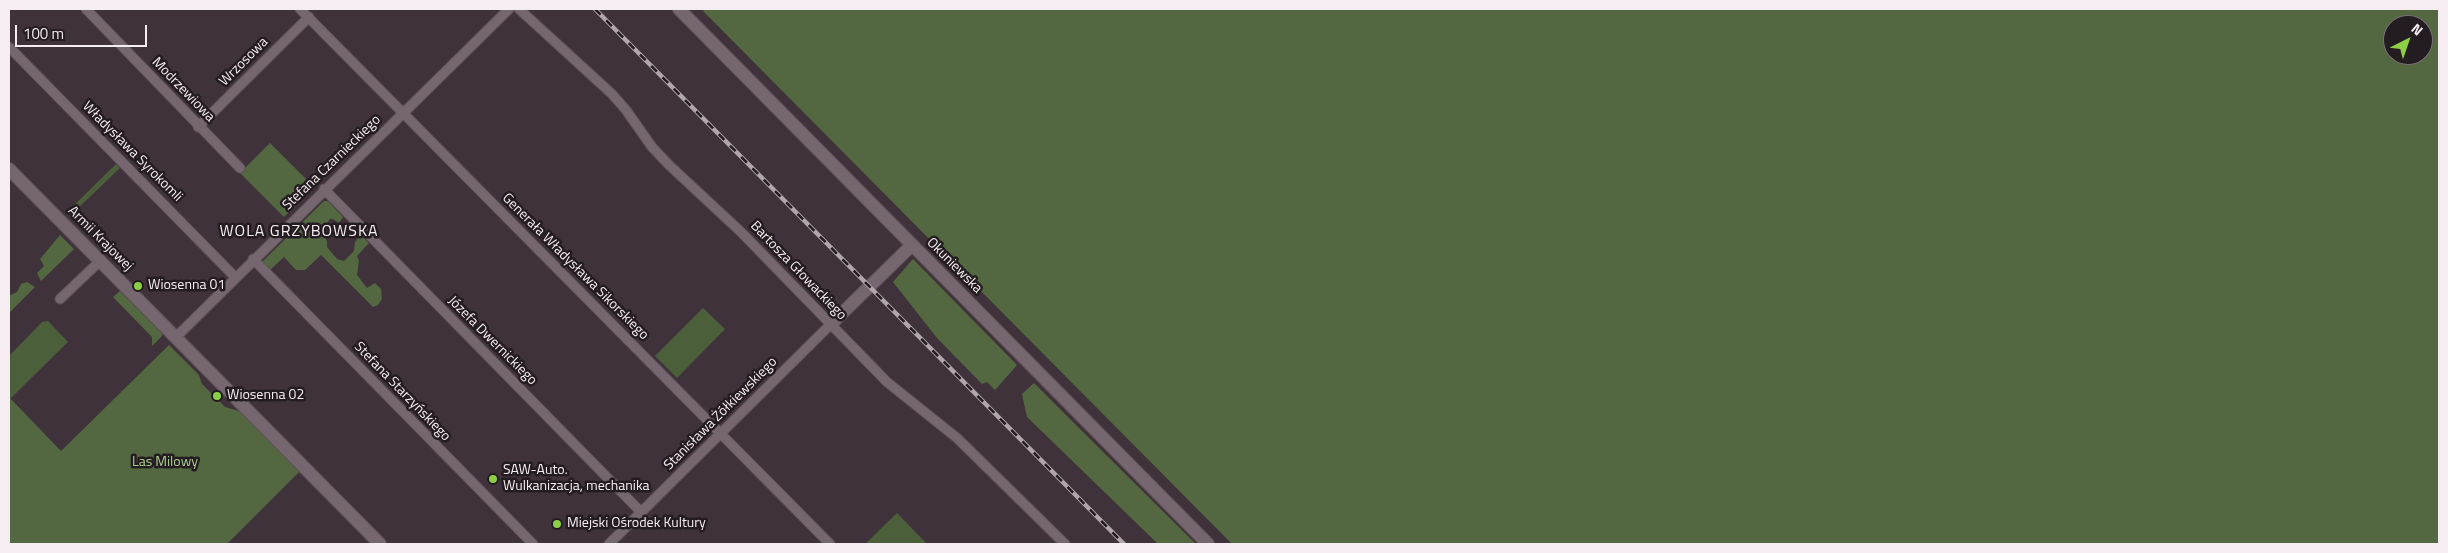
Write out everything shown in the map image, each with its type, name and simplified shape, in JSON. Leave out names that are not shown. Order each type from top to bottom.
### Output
[{"type":"main road","name":"Okuniewska","points":[[679,9],[1208,544]]},
{"type":"main road","name":"Armii Krajowej","points":[[9,169],[174,338],[380,544]]},
{"type":"main road","points":[[830,325],[912,246]]},
{"type":"street","name":"Modrzewiowa","points":[[86,9],[240,168]]},
{"type":"street","name":"Generała Władysława Sikorskiego","points":[[300,9],[830,544]]},
{"type":"street","name":"Stefana Czarnieckiego","points":[[174,338],[509,9]]},
{"type":"street","name":"Bartosza Głowackiego","points":[[519,9],[612,94],[626,110],[652,147],[669,165],[741,232],[887,382],[957,438],[1065,544]]},
{"type":"street","name":"Wrzosowa","points":[[198,126],[309,18]]},
{"type":"street","name":"Władysława Syrokomli","points":[[9,47],[235,277]]},
{"type":"street","name":"Józefa Dwernickiego","points":[[324,189],[642,512]]},
{"type":"street","name":"Stefana Starzyńskiego","points":[[253,259],[533,544]]},
{"type":"street","points":[[60,299],[100,262]]},
{"type":"street","name":"Stanisława Żółkiewskiego","points":[[609,544],[830,325]]},
{"type":"green space","points":[[706,9],[2439,9],[2439,544],[1232,544],[703,11]]},
{"type":"green space","points":[[270,143],[314,187],[284,217],[240,173]]},
{"type":"green space","points":[[116,164],[120,168],[71,215],[67,212]]},
{"type":"green space","points":[[324,201],[328,201],[343,217],[339,223],[330,219],[322,231],[327,241],[327,247],[337,259],[344,261],[354,251],[355,242],[359,237],[362,236],[369,243],[357,256],[359,261],[357,275],[367,288],[375,283],[381,289],[382,299],[378,305],[373,307],[321,255],[305,270],[296,270],[284,257],[270,270],[261,263]]},
{"type":"green space","points":[[60,235],[74,249],[41,281],[37,273],[44,266],[40,259]]},
{"type":"green space","points":[[913,259],[1017,365],[995,390],[987,382],[982,384],[937,338],[893,282]]},
{"type":"green space","points":[[27,282],[35,287],[9,313],[9,296],[17,292],[21,284]]},
{"type":"green space","points":[[120,291],[162,333],[162,336],[152,346],[152,337],[113,297]]},
{"type":"green space","points":[[703,308],[725,329],[677,378],[655,356]]},
{"type":"green space","points":[[48,321],[68,342],[10,399],[9,356],[42,322]]},
{"type":"green space","name":"Las Milowy","points":[[169,345],[199,375],[202,384],[225,407],[239,411],[300,471],[227,544],[9,544],[9,397],[61,451]]},
{"type":"green space","points":[[1034,383],[1196,544],[1158,544],[1027,417],[1022,394]]},
{"type":"green space","points":[[897,513],[927,544],[865,544]]},
{"type":"railway","points":[[595,9],[1124,544]]},
{"type":"place","name":"Wiosenna 01","points":[[138,286]]},
{"type":"place","name":"Wiosenna 02","points":[[217,396]]},
{"type":"place","name":"SAW-Auto. Wulkanizacja, mechanika","points":[[493,479]]},
{"type":"place","name":"Miejski Ośrodek Kultury","points":[[557,524]]},
{"type":"district","name":"WOLA GRZYBOWSKA","points":[[299,232]]}]
